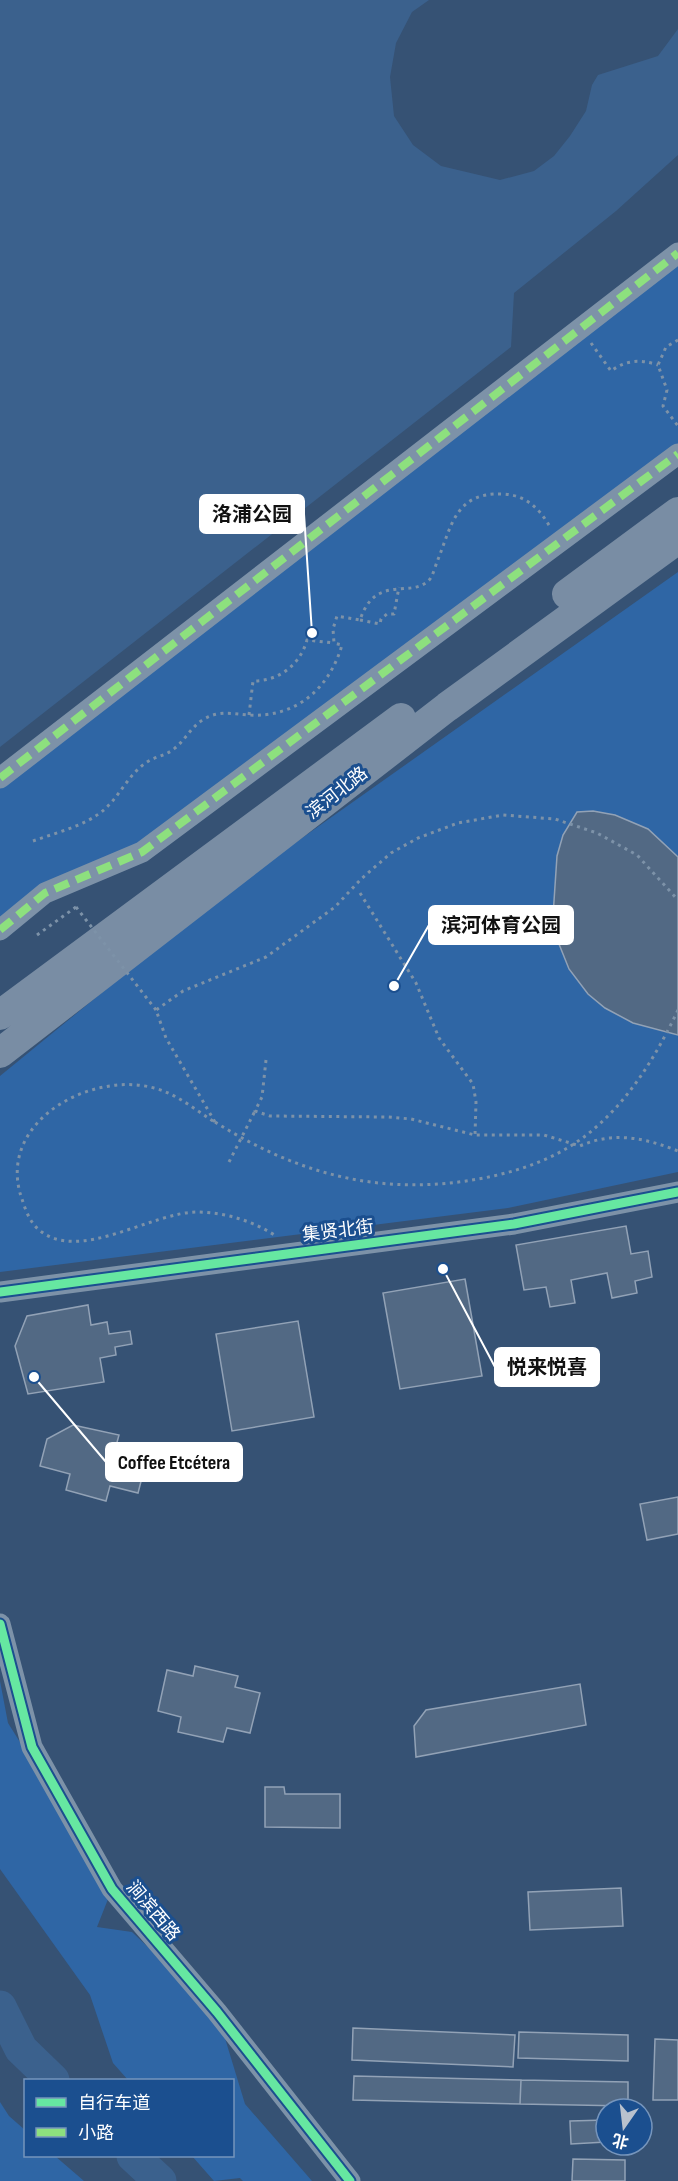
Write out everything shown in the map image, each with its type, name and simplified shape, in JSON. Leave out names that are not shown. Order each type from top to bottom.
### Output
[{"type":"main road","name":"滨河北路","points":[[0,1015],[678,512]]},
{"type":"main road","name":"滨河北路","points":[[0,1053],[447,707],[678,539]]},
{"type":"street","points":[[0,778],[678,253]]},
{"type":"street","points":[[0,930],[45,893],[141,852],[678,454]]},
{"type":"street","name":"集贤北街","points":[[0,1292],[514,1224],[678,1192]]},
{"type":"street","name":"涧滨西路","points":[[0,1624],[32,1747],[111,1889],[217,2012],[350,2181]]},
{"type":"path","points":[[580,328],[610,371],[624,362],[650,362],[658,365]]},
{"type":"path","points":[[678,340],[666,347],[658,365],[667,390],[663,406],[678,426]]},
{"type":"path","points":[[360,620],[369,600],[385,591],[417,586],[429,579],[460,507],[473,497],[506,494],[524,499],[539,509],[550,526],[555,546]]},
{"type":"path","points":[[334,643],[333,629],[337,616],[380,624],[381,619],[387,614],[394,614],[399,587]]},
{"type":"path","points":[[33,841],[70,828],[100,813],[147,761],[162,757],[176,747],[192,728],[204,719],[215,714],[229,712],[249,715],[288,710],[316,692],[329,677],[338,661],[342,645],[307,640],[304,652],[295,664],[272,678],[253,681],[249,715]]},
{"type":"path","points":[[156,1010],[183,991],[266,957],[334,907],[391,852],[418,838],[458,823],[503,815],[555,819],[597,833],[637,855],[678,900]]},
{"type":"path","points":[[360,893],[416,983],[439,1038],[473,1084],[476,1102],[475,1135]]},
{"type":"path","points":[[37,935],[76,907],[156,1010],[166,1038],[215,1122]]},
{"type":"path","points":[[277,1237],[259,1224],[198,1212],[171,1216],[134,1226],[102,1239],[80,1242],[57,1238],[39,1230],[27,1214],[18,1185],[17,1163],[23,1140],[37,1121],[85,1090],[120,1084],[153,1088],[180,1098],[242,1137],[309,1168],[355,1180],[403,1186],[453,1184],[503,1174],[539,1163],[568,1148],[594,1129],[623,1100],[644,1073],[678,1010]]},
{"type":"path","points":[[229,1161],[262,1097],[266,1060]]},
{"type":"path","points":[[255,1111],[290,1118],[336,1116],[411,1119],[475,1135],[544,1135],[580,1146],[596,1139],[624,1136],[656,1142],[678,1151]]},
{"type":"shaded area","points":[[0,0],[429,0],[412,12],[396,43],[390,77],[394,116],[413,145],[441,166],[500,180],[534,171],[554,156],[586,111],[592,85],[598,75],[658,56],[678,29],[678,155],[616,211],[514,293],[511,347],[0,747]]},
{"type":"shaded area","points":[[678,253],[678,454],[142,852],[45,893],[0,930],[0,778]]},
{"type":"shaded area","points":[[678,572],[678,1172],[508,1208],[0,1272],[0,1076],[220,896]]},
{"type":"shaded area","points":[[0,1681],[8,1723],[112,1889],[97,1927],[132,1932],[217,2012],[245,2104],[312,2181],[243,2181],[240,2178],[214,2181],[193,2157],[234,2157],[234,2079],[127,2079],[113,2063],[90,1995],[0,1869]]},
{"type":"shaded area","points":[[0,2102],[9,2116],[24,2129],[24,2157],[56,2157],[84,2181],[0,2181]]},
{"type":"building","points":[[593,811],[615,815],[648,829],[678,857],[678,1035],[633,1023],[605,1008],[588,994],[569,969],[559,944],[553,916],[557,856],[563,835],[577,812]]},
{"type":"building","points":[[626,1226],[631,1254],[648,1251],[652,1277],[635,1281],[637,1293],[612,1298],[607,1273],[571,1280],[575,1303],[550,1307],[546,1287],[524,1290],[516,1245]]},
{"type":"building","points":[[465,1279],[482,1376],[400,1389],[383,1293]]},
{"type":"building","points":[[88,1305],[91,1325],[107,1322],[109,1334],[130,1331],[132,1344],[115,1347],[116,1355],[100,1358],[104,1382],[28,1394],[15,1346],[27,1316]]},
{"type":"building","points":[[298,1321],[314,1417],[232,1431],[216,1334]]},
{"type":"building","points":[[73,1425],[119,1435],[113,1457],[145,1466],[138,1493],[110,1486],[106,1501],[66,1490],[70,1474],[40,1466],[47,1439]]},
{"type":"building","points":[[678,1497],[678,1534],[647,1540],[640,1504]]},
{"type":"building","points":[[195,1666],[238,1676],[235,1687],[260,1693],[250,1733],[227,1728],[223,1742],[178,1732],[181,1717],[158,1711],[167,1670],[193,1676]]},
{"type":"building","points":[[580,1684],[586,1725],[416,1757],[414,1726],[426,1710]]},
{"type":"building","points":[[265,1787],[284,1787],[285,1794],[340,1794],[340,1828],[265,1827]]},
{"type":"building","points":[[621,1888],[623,1926],[530,1930],[528,1892]]},
{"type":"building","points":[[353,2028],[515,2035],[513,2067],[352,2060]]},
{"type":"building","points":[[519,2032],[628,2035],[628,2061],[518,2058]]},
{"type":"building","points":[[655,2039],[678,2040],[678,2100],[654,2100]]},
{"type":"building","points":[[354,2076],[521,2080],[520,2104],[353,2100]]},
{"type":"building","points":[[521,2080],[628,2082],[628,2097],[594,2097],[594,2105],[520,2104]]},
{"type":"building","points":[[594,2120],[594,2143],[571,2144],[570,2121]]},
{"type":"building","points":[[573,2159],[625,2160],[625,2181],[572,2181]]},
{"type":"waterway","points":[[0,2007],[21,2049],[52,2079]]},
{"type":"waterway","points":[[134,2157],[160,2181]]},
{"type":"marked path","points":[[0,778],[678,253]]},
{"type":"marked path","points":[[0,930],[45,893],[142,852],[678,454]]},
{"type":"cycle path","points":[[0,1292],[514,1224],[678,1192]]},
{"type":"cycle path","points":[[0,1624],[32,1747],[112,1889],[217,2012],[350,2181]]},
{"type":"place","name":"洛浦公园","points":[[312,633]]},
{"type":"place","name":"滨河体育公园","points":[[394,986]]},
{"type":"place","name":"悦来悦喜","points":[[443,1269]]},
{"type":"place","name":"Coffee Etcétera","points":[[34,1377]]}]
